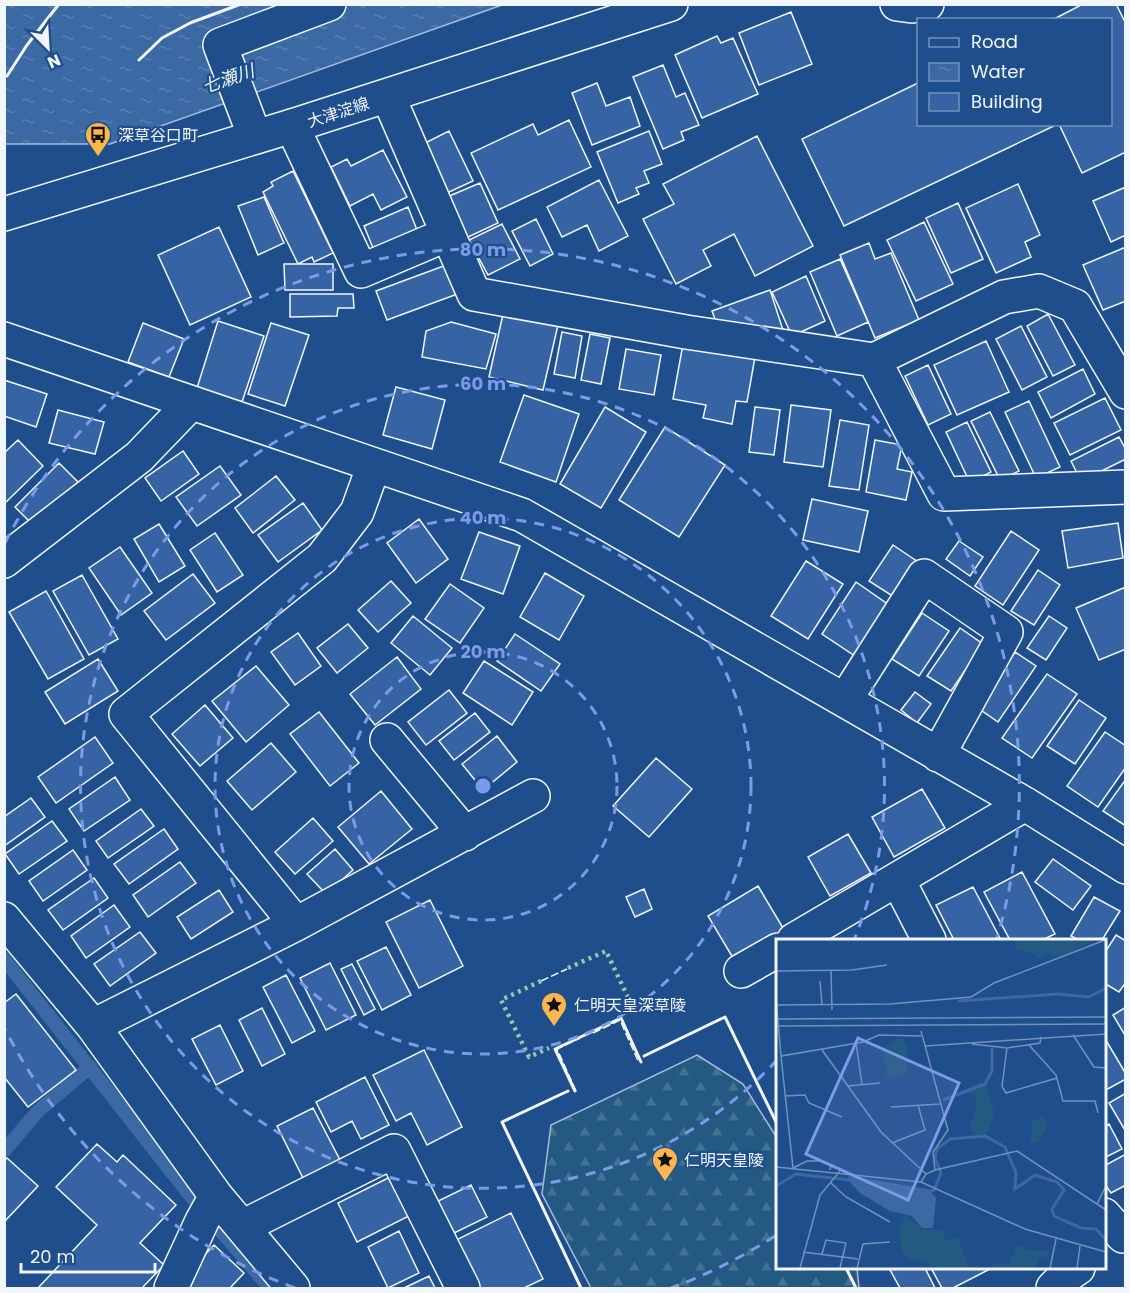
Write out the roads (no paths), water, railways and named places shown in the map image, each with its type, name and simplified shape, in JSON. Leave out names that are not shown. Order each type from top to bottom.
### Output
[{"type":"street","points":[[255,137],[220,45],[328,4]]},
{"type":"street","name":"大津淀線","points":[[4,214],[388,96],[671,4]]},
{"type":"street","points":[[897,4],[912,6],[927,4]]},
{"type":"street","points":[[388,96],[474,294],[686,332],[873,360],[1004,297],[1039,291],[1076,306],[1125,392]]},
{"type":"street","points":[[292,126],[361,271],[448,234]]},
{"type":"street","points":[[4,339],[522,515],[1024,804],[1125,867]]},
{"type":"street","points":[[873,360],[944,494],[1125,487]]},
{"type":"street","points":[[4,561],[139,456],[191,403]]},
{"type":"street","points":[[296,924],[126,714],[322,558],[357,512],[374,465]]},
{"type":"street","points":[[845,700],[924,576],[1006,632],[938,755]]},
{"type":"street","points":[[387,740],[465,834]]},
{"type":"street","points":[[93,1026],[296,924],[533,796]]},
{"type":"street","points":[[796,939],[1024,804]]},
{"type":"street","points":[[898,880],[928,939]]},
{"type":"street","points":[[4,919],[93,1026],[210,1208],[242,1227],[293,1288]]},
{"type":"street","points":[[741,971],[776,951]]},
{"type":"street","points":[[242,1227],[394,1151],[463,1288]]},
{"type":"street","points":[[171,1288],[210,1208]]},
{"type":"street","points":[[1053,1288],[1077,1269]]},
{"type":"water","name":"七瀬川","points":[[4,5],[502,5],[110,144],[5,144]]},
{"type":"waterway","points":[[4,959],[189,1194],[270,1288]]},
{"type":"waterway","points":[[4,1151],[38,1111],[90,1067]]},
{"type":"place","name":"深草谷口町","points":[[98,158]]},
{"type":"place","name":"仁明天皇深草陵","points":[[554,1028]]},
{"type":"place","name":"仁明天皇陵","points":[[665,1183]]}]
